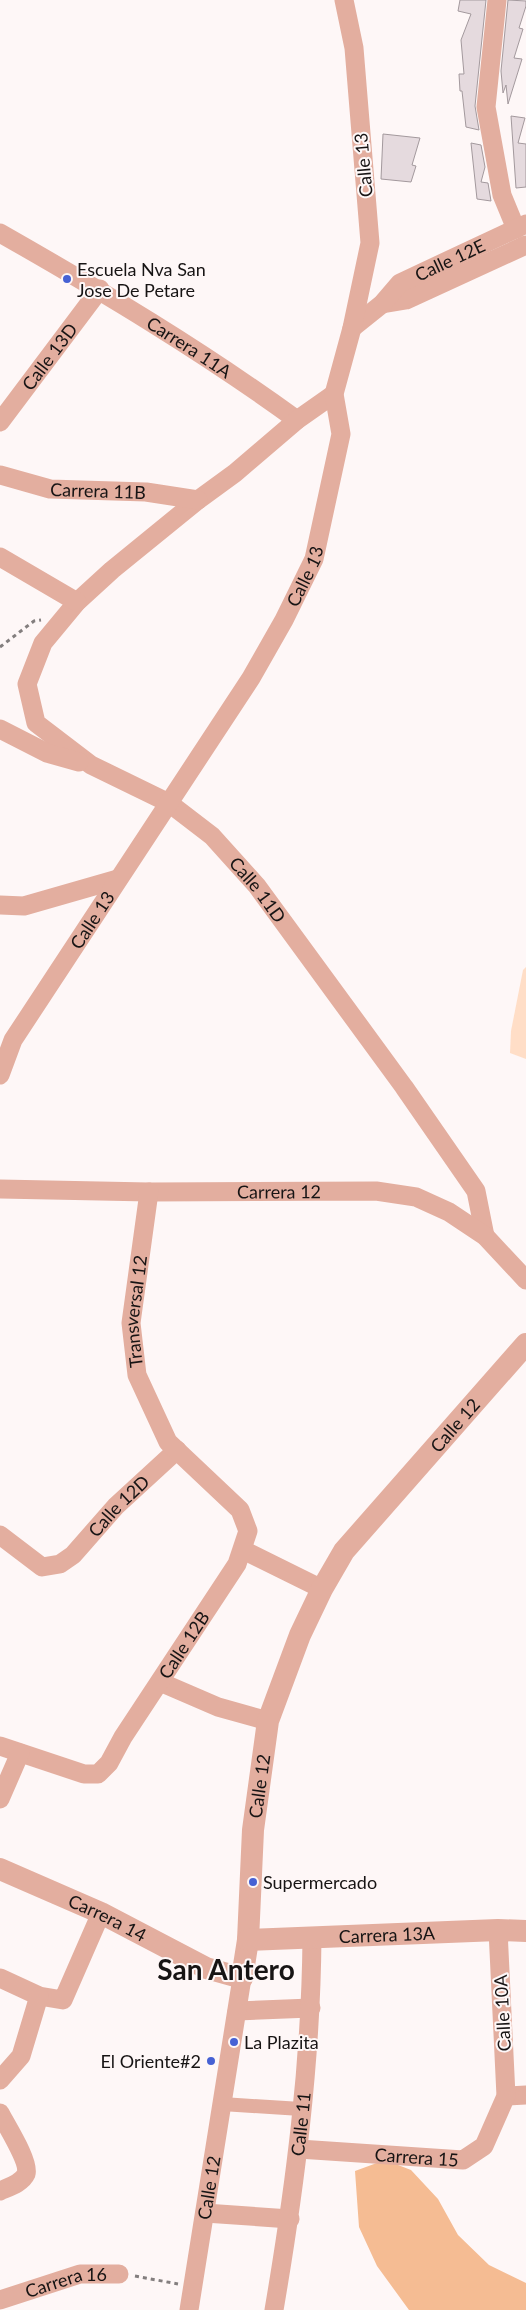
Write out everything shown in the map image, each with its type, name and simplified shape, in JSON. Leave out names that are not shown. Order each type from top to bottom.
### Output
[{"type":"street","name":"Calle 13","points":[[0,1075],[13,1040],[251,678],[284,620],[314,559],[341,434],[334,394],[352,328],[370,243],[354,48],[344,0]]},
{"type":"street","points":[[498,0],[486,107],[502,195],[523,233]]},
{"type":"street","name":"Carrera 11A","points":[[0,233],[100,289],[235,375],[297,420]]},
{"type":"street","name":"Calle 12E","points":[[352,328],[382,304],[400,283],[523,233]]},
{"type":"street","name":"Calle 13D","points":[[0,422],[100,289]]},
{"type":"street","name":"Calle 11D","points":[[334,394],[297,420],[235,473],[198,500],[112,570],[71,608],[43,643],[27,684],[36,723],[91,765],[169,803],[212,836],[258,886],[398,1079],[476,1191],[486,1236]]},
{"type":"street","name":"Carrera 11B","points":[[0,475],[50,489],[146,492],[198,500]]},
{"type":"street","points":[[0,557],[71,608]]},
{"type":"street","points":[[0,730],[47,753],[91,765]]},
{"type":"street","points":[[0,905],[24,906],[118,879]]},
{"type":"street","name":"Carrera 12","points":[[0,1189],[149,1192],[376,1190],[416,1198],[449,1212],[486,1236],[526,1280]]},
{"type":"street","name":"Transversal 12","points":[[149,1192],[131,1323],[137,1375],[168,1442],[240,1510]]},
{"type":"street","name":"Calle 12","points":[[194,2310],[193,2286],[248,1940],[252,1830],[268,1721],[287,1668],[322,1589],[344,1551],[526,1344]]},
{"type":"street","name":"Calle 12D","points":[[0,1535],[42,1567],[60,1564],[73,1554],[116,1506],[177,1450]]},
{"type":"street","name":"Calle 12B","points":[[20,1753],[84,1774],[98,1774],[109,1763],[122,1737],[237,1564],[248,1531],[240,1510]]},
{"type":"street","points":[[243,1550],[322,1589]]},
{"type":"street","points":[[160,1682],[218,1707],[268,1721]]},
{"type":"street","points":[[0,1746],[20,1753],[0,1799]]},
{"type":"street","name":"Carrera 14","points":[[0,1869],[101,1914],[206,1968],[242,1978]]},
{"type":"street","points":[[0,1978],[39,1996],[64,2000],[101,1914]]},
{"type":"street","name":"Carrera 13A","points":[[248,1940],[498,1930],[526,1932]]},
{"type":"street","name":"Calle 10A","points":[[498,1930],[506,2096]]},
{"type":"street","name":"Calle 11","points":[[274,2310],[290,2219],[299,2149],[311,2008],[312,1937]]},
{"type":"street","points":[[0,2080],[20,2056],[39,1996]]},
{"type":"street","points":[[236,2011],[311,2008]]},
{"type":"street","points":[[506,2096],[526,2095]]},
{"type":"street","name":"Carrera 15","points":[[299,2149],[463,2160],[484,2146],[506,2096]]},
{"type":"street","points":[[222,2104],[301,2109]]},
{"type":"street","points":[[0,2113],[26,2163],[26,2174],[18,2182],[0,2191]]},
{"type":"street","points":[[205,2213],[290,2219]]},
{"type":"street","name":"Carrera 16","points":[[0,2300],[80,2274],[119,2274]]},
{"type":"path","points":[[0,645],[34,621],[71,608]]},
{"type":"path","name":"Carrera 16","points":[[119,2274],[193,2286]]},
{"type":"shaded area","points":[[526,967],[526,1059],[510,1053],[511,1031],[523,970]]},
{"type":"shaded area","points":[[385,2160],[411,2170],[438,2199],[458,2235],[489,2265],[526,2283],[526,2310],[409,2310],[377,2266],[359,2227],[355,2171]]},
{"type":"building","points":[[460,0],[486,0],[475,106],[479,130],[466,127],[462,91],[460,91],[459,74],[464,74],[461,40],[471,14],[458,11]]},
{"type":"building","points":[[508,0],[526,1],[526,6],[519,28],[523,29],[514,58],[522,59],[508,104],[506,85],[503,93],[501,71]]},
{"type":"building","points":[[511,116],[525,118],[518,143],[526,144],[526,187],[516,188]]},
{"type":"building","points":[[383,134],[420,138],[412,165],[416,166],[411,182],[381,179]]},
{"type":"building","points":[[471,143],[481,145],[485,167],[481,182],[488,183],[491,201],[477,199]]},
{"type":"place","name":"Escuela Nva San Jose De Petare","points":[[67,279]]},
{"type":"place","name":"Supermercado","points":[[253,1882]]},
{"type":"place","name":"La Plazita","points":[[234,2042]]},
{"type":"place","name":"El Oriente#2","points":[[211,2061]]},
{"type":"district","name":"San Antero","points":[[226,1969]]}]
